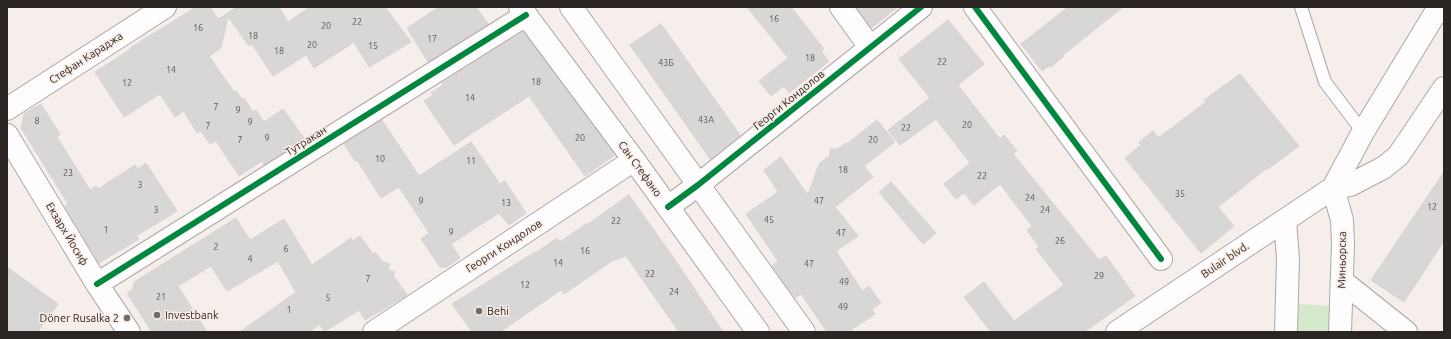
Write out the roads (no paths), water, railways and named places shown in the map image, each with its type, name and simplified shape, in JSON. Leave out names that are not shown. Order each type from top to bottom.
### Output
[{"type":"street","name":"Стефан Караджа","points":[[7,109],[165,7]]},
{"type":"street","points":[[571,7],[804,332]]},
{"type":"street","points":[[841,7],[870,47]]},
{"type":"street","name":"Георги Кондолов","points":[[668,207],[698,185],[921,7]]},
{"type":"street","points":[[975,7],[1161,259]]},
{"type":"street","name":"Bulair blvd.","points":[[1333,188],[1363,132],[1439,7]]},
{"type":"street","name":"Сан Стефано","points":[[523,11],[634,160],[757,332]]},
{"type":"street","name":"Тутракан","points":[[97,284],[523,11]]},
{"type":"street","name":"Bulair blvd.","points":[[1117,332],[1333,188],[1364,179],[1383,168],[1398,156],[1444,88]]},
{"type":"street","name":"Екзарх Йосиф","points":[[7,135],[97,284],[129,332]]},
{"type":"street","name":"Георги Кондолов","points":[[385,329],[634,160]]},
{"type":"street","name":"Миньорска","points":[[1333,188],[1342,220],[1340,332]]},
{"type":"street","points":[[1285,220],[1288,258],[1286,332]]},
{"type":"street","points":[[1342,281],[1406,332]]},
{"type":"lane","points":[[1301,7],[1324,82],[1363,132]]},
{"type":"place","name":"Behi","points":[[479,311]]},
{"type":"place","name":"Investbank","points":[[157,315]]},
{"type":"place","name":"Döner Rusalka 2","points":[[127,318]]}]
